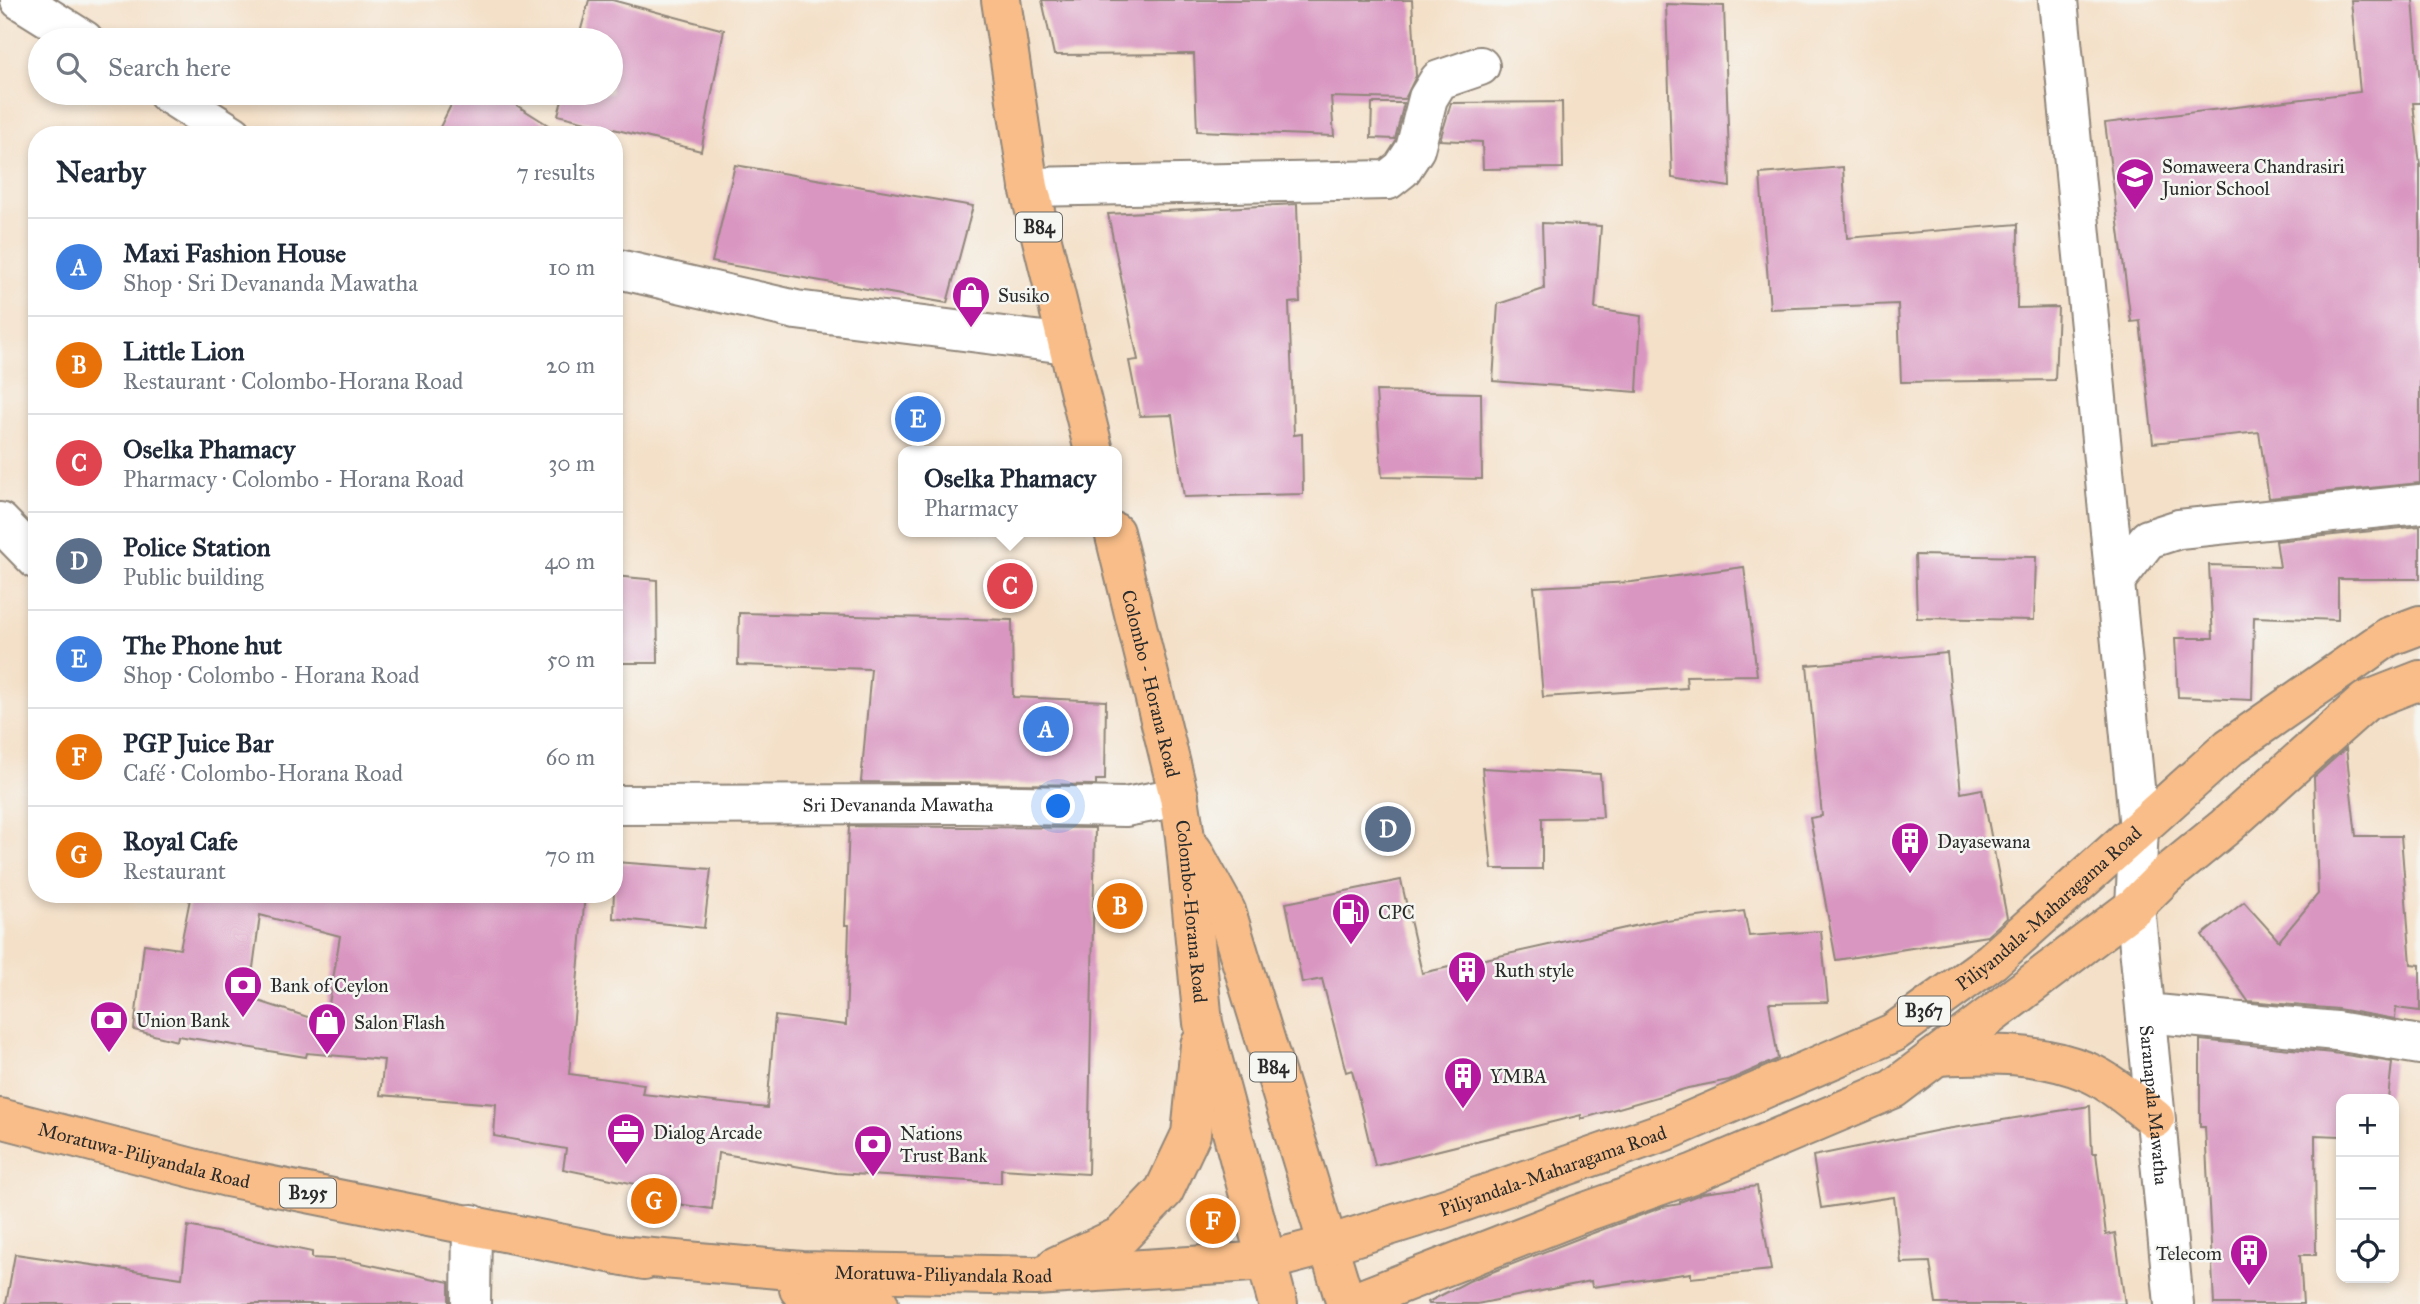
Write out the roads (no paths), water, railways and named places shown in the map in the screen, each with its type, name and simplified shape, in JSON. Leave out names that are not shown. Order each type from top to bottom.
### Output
[{"type":"main road","name":"B84","points":[[1001,0],[1029,187],[1093,446]]},
{"type":"main road","name":"Colombo - Horana Road","points":[[1115,537],[1180,797],[1185,836]]},
{"type":"main road","name":"Piliyandala-Maharagama Road","points":[[1267,1261],[1443,1209],[1669,1129],[1893,1033],[1992,961],[2230,747],[2388,637],[2420,625]]},
{"type":"main road","name":"B367","points":[[1348,1304],[1577,1214],[1717,1164],[1893,1089],[2135,906],[2165,876],[2225,827],[2366,701],[2420,680]]},
{"type":"main road","name":"Colombo-Horana Road","points":[[1185,836],[1203,1023],[1278,1304]]},
{"type":"main road","name":"Colombo-Horana Road","points":[[1185,836],[1226,911],[1348,1304]]},
{"type":"main road","points":[[1035,1276],[1121,1236],[1164,1191],[1191,1134],[1203,1023]]},
{"type":"main road","points":[[1938,1056],[1991,1053],[2042,1058],[2090,1073],[2155,1119]]},
{"type":"main road","name":"Moratuwa-Piliyandala Road","points":[[0,1118],[226,1177],[879,1304]]},
{"type":"main road","name":"Moratuwa-Piliyandala Road","points":[[618,1255],[802,1271],[1035,1276],[1267,1261]]},
{"type":"street","points":[[20,0],[65,28]]},
{"type":"street","name":"Saranapala Mawatha","points":[[2058,0],[2139,828],[2135,906],[2174,1304]]},
{"type":"street","points":[[1029,187],[1388,180],[1402,169],[1415,149],[1428,97],[1439,80],[1480,66]]},
{"type":"street","points":[[186,105],[219,126]]},
{"type":"street","points":[[623,270],[796,310],[1067,344]]},
{"type":"street","points":[[2115,580],[2148,539],[2179,529],[2420,504]]},
{"type":"street","points":[[0,522],[28,551]]},
{"type":"street","name":"Sri Devananda Mawatha","points":[[623,805],[967,804],[1125,807],[1180,797]]},
{"type":"street","points":[[2146,1013],[2336,1031],[2420,1045]]},
{"type":"street","points":[[471,1304],[472,1224]]},
{"type":"place","name":"Somaweera Chandrasiri Junior School","points":[[2135,211]]},
{"type":"place","name":"Susiko","points":[[971,329]]},
{"type":"place","name":"The Phone hut","points":[[918,419]]},
{"type":"place","name":"Oselka Phamacy","points":[[1010,586]]},
{"type":"place","name":"Maxi Fashion House","points":[[1046,729]]},
{"type":"place","name":"Police Station","points":[[1388,829]]},
{"type":"place","name":"Dayasewana","points":[[1910,875]]},
{"type":"place","name":"Little Lion","points":[[1120,906]]},
{"type":"place","name":"CPC","points":[[1351,946]]},
{"type":"place","name":"Ruth style","points":[[1467,1004]]},
{"type":"place","name":"Bank of Ceylon","points":[[243,1019]]},
{"type":"place","name":"Union Bank","points":[[109,1054]]},
{"type":"place","name":"Salon Flash","points":[[327,1056]]},
{"type":"place","name":"YMBA","points":[[1463,1110]]},
{"type":"place","name":"Dialog Arcade","points":[[626,1166]]},
{"type":"place","name":"Nations Trust Bank","points":[[873,1178]]},
{"type":"place","name":"Royal Cafe","points":[[654,1201]]},
{"type":"place","name":"PGP Juice Bar","points":[[1213,1221]]},
{"type":"place","name":"Telecom","points":[[2249,1287]]}]
